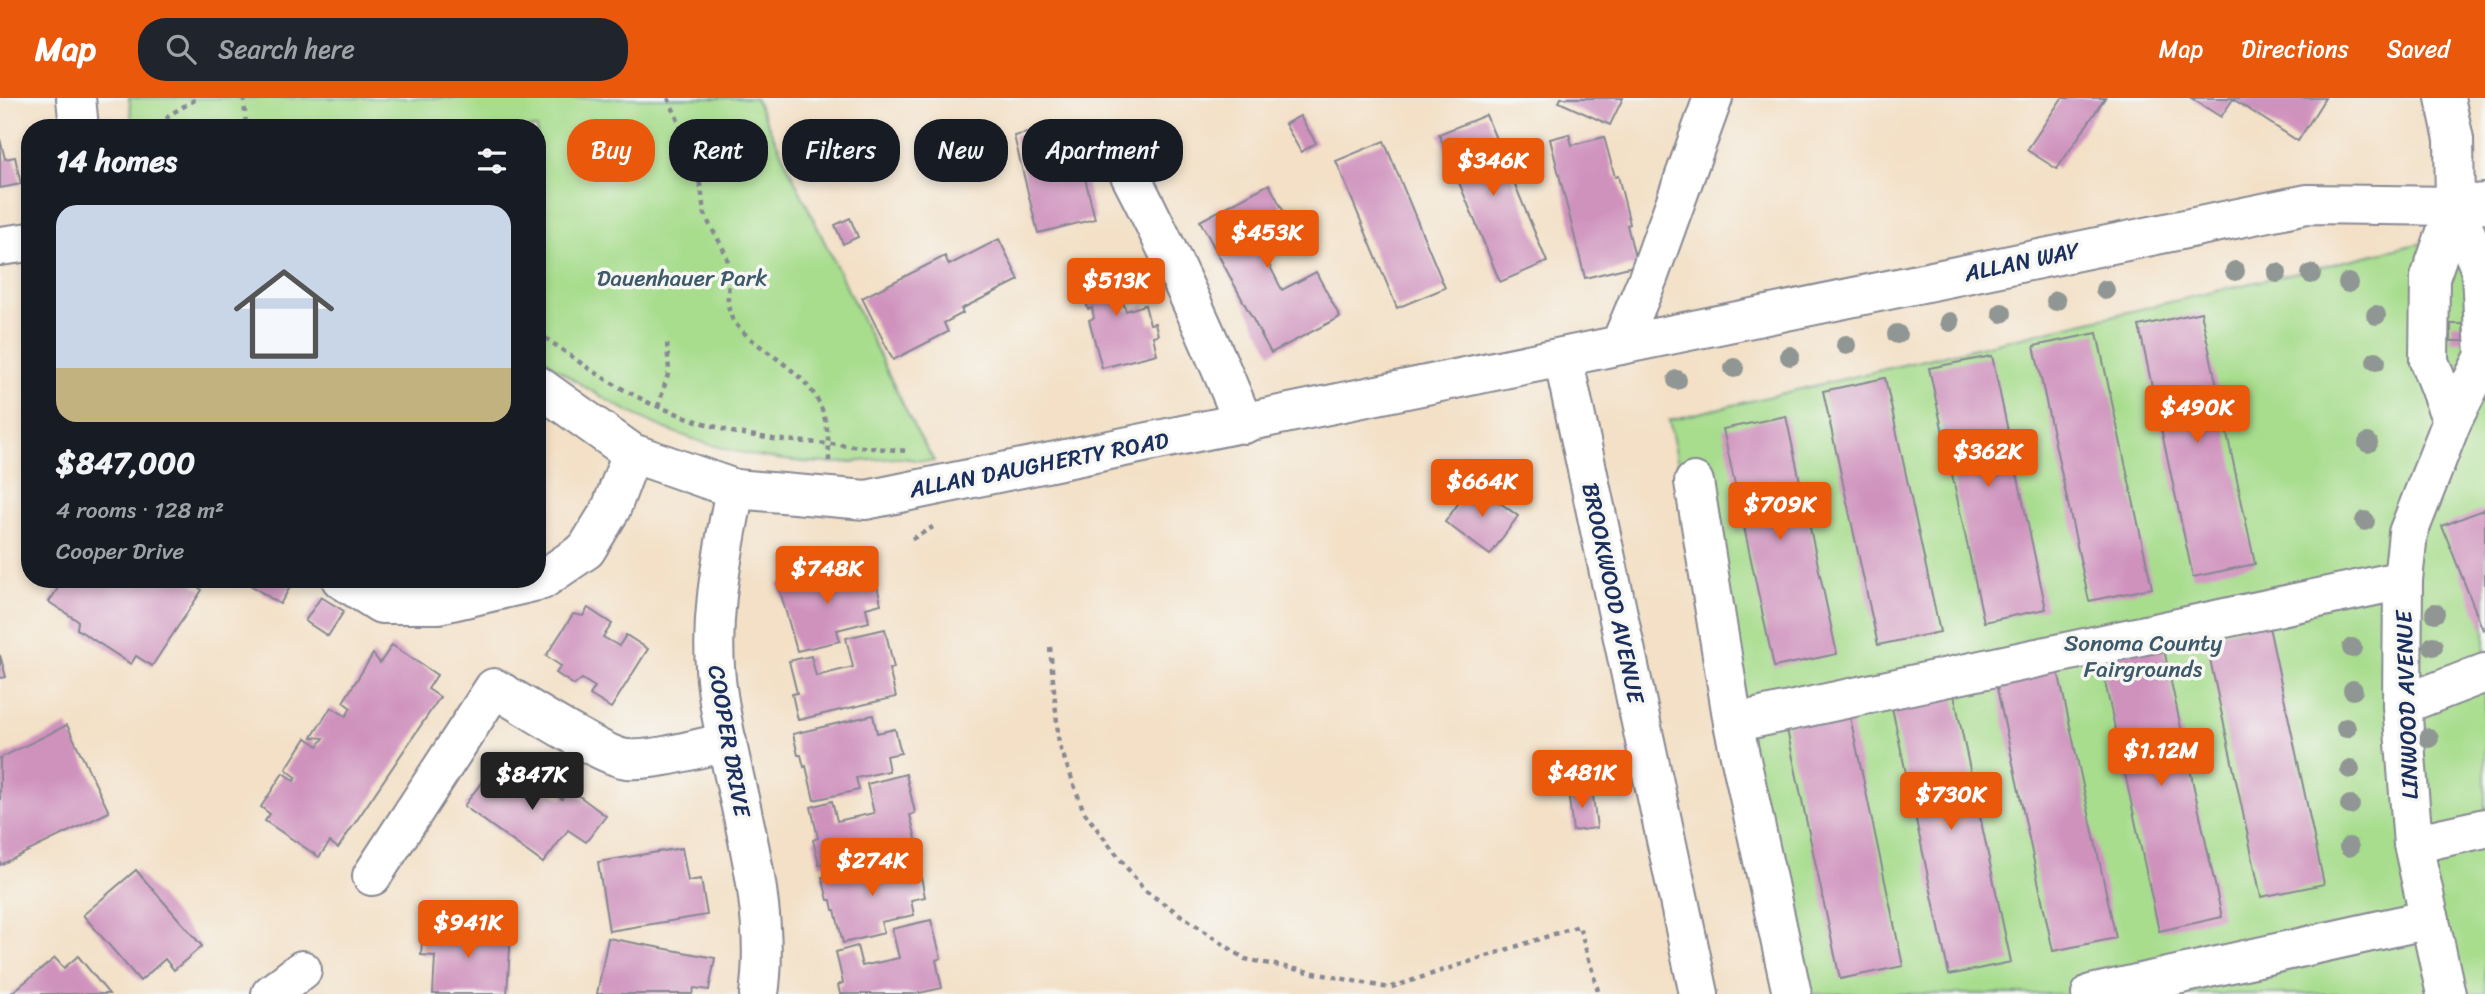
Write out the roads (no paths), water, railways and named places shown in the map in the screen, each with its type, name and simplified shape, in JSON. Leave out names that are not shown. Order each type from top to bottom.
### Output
[{"type":"street","points":[[76,98],[78,119]]},
{"type":"street","points":[[1620,345],[1648,278],[1713,98]]},
{"type":"street","name":"LINWOOD AVENUE","points":[[2445,98],[2482,271],[2485,356],[2469,422],[2408,533],[2403,580],[2402,705],[2413,844],[2446,994]]},
{"type":"street","points":[[1134,182],[1206,331],[1244,424]]},
{"type":"street","name":"ALLAN WAY","points":[[1563,357],[2307,204],[2470,205]]},
{"type":"street","name":"LINWOOD AVENUE","points":[[2469,422],[2429,361],[2429,290],[2430,278],[2470,205]]},
{"type":"street","points":[[0,246],[21,243]]},
{"type":"street","name":"ALLAN DAUGHERTY ROAD","points":[[546,391],[632,453],[735,489],[866,500],[1563,357]]},
{"type":"street","name":"BROOKWOOD AVENUE","points":[[1563,357],[1699,994]]},
{"type":"street","points":[[546,577],[586,550],[611,509],[632,453]]},
{"type":"street","points":[[1695,482],[1732,723],[1792,994]]},
{"type":"street","name":"COOPER DRIVE","points":[[735,489],[718,574],[713,644],[718,694],[762,917],[762,976],[759,994]]},
{"type":"street","points":[[1732,723],[2403,580]]},
{"type":"street","points":[[355,588],[381,604],[439,604],[508,588]]},
{"type":"street","points":[[2402,705],[2485,673]]},
{"type":"street","points":[[372,876],[494,688],[594,746],[625,759],[676,754],[727,742]]},
{"type":"street","points":[[2413,844],[2485,828]]},
{"type":"street","points":[[2091,994],[2430,919]]},
{"type":"street","points":[[271,994],[302,970]]},
{"type":"park label","name":"Dauenhauer Park","points":[[682,278]]},
{"type":"park label","name":"Sonoma County Fairgrounds","points":[[2143,656]]}]
